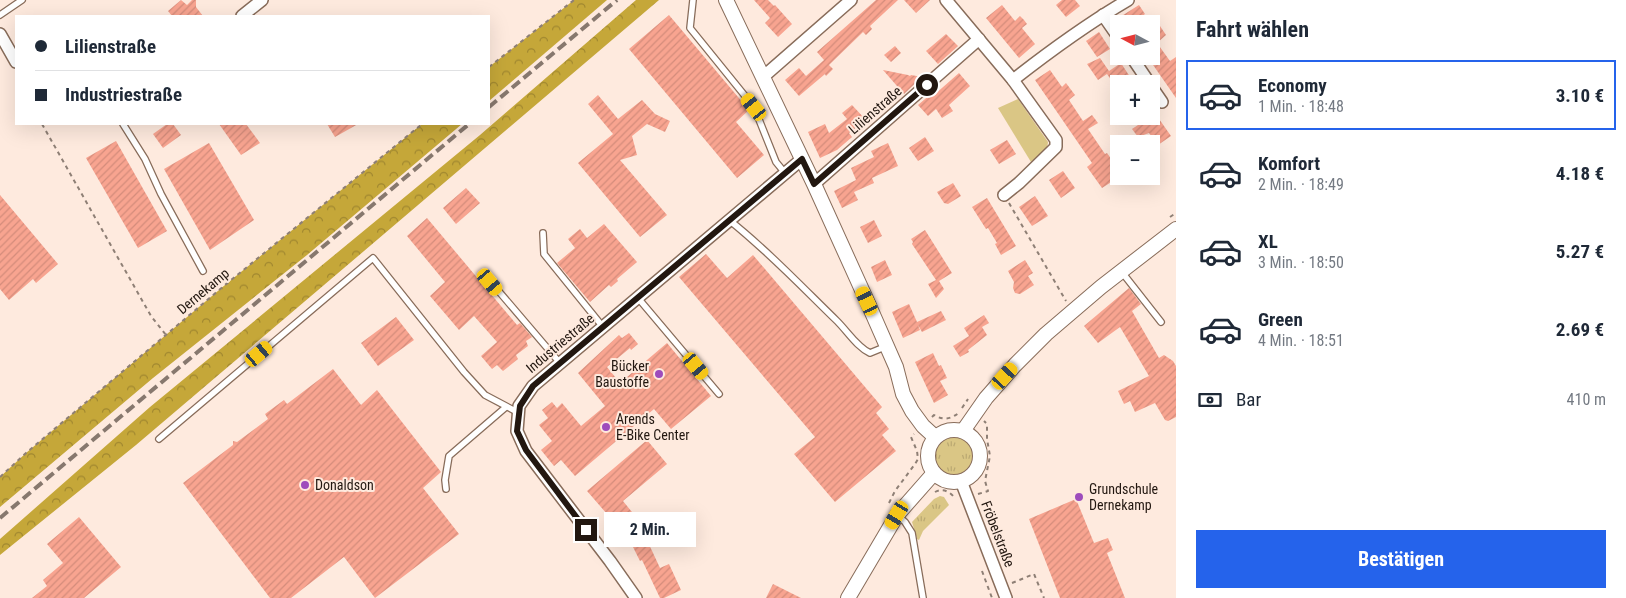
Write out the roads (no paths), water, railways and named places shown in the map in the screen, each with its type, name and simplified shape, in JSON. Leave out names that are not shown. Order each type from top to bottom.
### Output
[{"type":"street","points":[[243,15],[262,0]]},
{"type":"street","points":[[726,0],[814,184],[887,346],[912,411],[923,426],[935,437]]},
{"type":"street","points":[[763,77],[851,0]]},
{"type":"street","points":[[946,0],[1013,80],[1056,140],[1056,147],[1004,195]]},
{"type":"street","points":[[1013,80],[1102,15],[1128,0]]},
{"type":"street","points":[[1102,15],[1110,26]]},
{"type":"street","points":[[0,34],[15,60]]},
{"type":"street","name":"Lilienstraße","points":[[814,184],[979,39]]},
{"type":"street","name":"Industriestraße","points":[[636,598],[526,450],[517,431],[520,406],[533,386],[802,159]]},
{"type":"street","points":[[963,431],[967,414],[986,398],[1046,334],[1121,271],[1176,229]]},
{"type":"street","points":[[953,429],[963,431],[973,437],[979,446],[981,457],[978,467],[971,476],[962,481],[951,482],[942,480],[929,465],[927,455],[930,445],[935,437],[944,431],[953,429]]},
{"type":"street","points":[[848,598],[892,511],[934,473]]},
{"type":"street","name":"Fröbelstraße","points":[[962,481],[1004,593]]},
{"type":"lane","points":[[0,15],[22,0]]},
{"type":"lane","points":[[693,0],[690,28],[754,107],[776,162],[785,173]]},
{"type":"lane","points":[[125,125],[145,159],[161,194],[203,271]]},
{"type":"lane","points":[[729,220],[762,248],[830,314],[863,350],[870,353],[887,346]]},
{"type":"lane","points":[[543,233],[544,254],[603,327]]},
{"type":"lane","points":[[159,438],[373,258],[485,396],[519,414]]},
{"type":"lane","points":[[1121,271],[1161,322]]},
{"type":"lane","points":[[484,274],[560,364]]},
{"type":"lane","points":[[638,298],[720,394]]},
{"type":"lane","points":[[446,489],[445,480],[449,456],[506,407]]},
{"type":"lane","points":[[892,511],[905,522],[912,533],[923,598]]},
{"type":"railway","points":[[490,106],[617,0]]},
{"type":"railway","points":[[0,518],[468,125]]},
{"type":"place","name":"Bücker Baustoffe","points":[[659,374]]},
{"type":"place","name":"Arends E-Bike Center","points":[[606,427]]},
{"type":"place","name":"Donaldson","points":[[305,485]]},
{"type":"place","name":"Grundschule Dernekamp","points":[[1079,497]]}]
